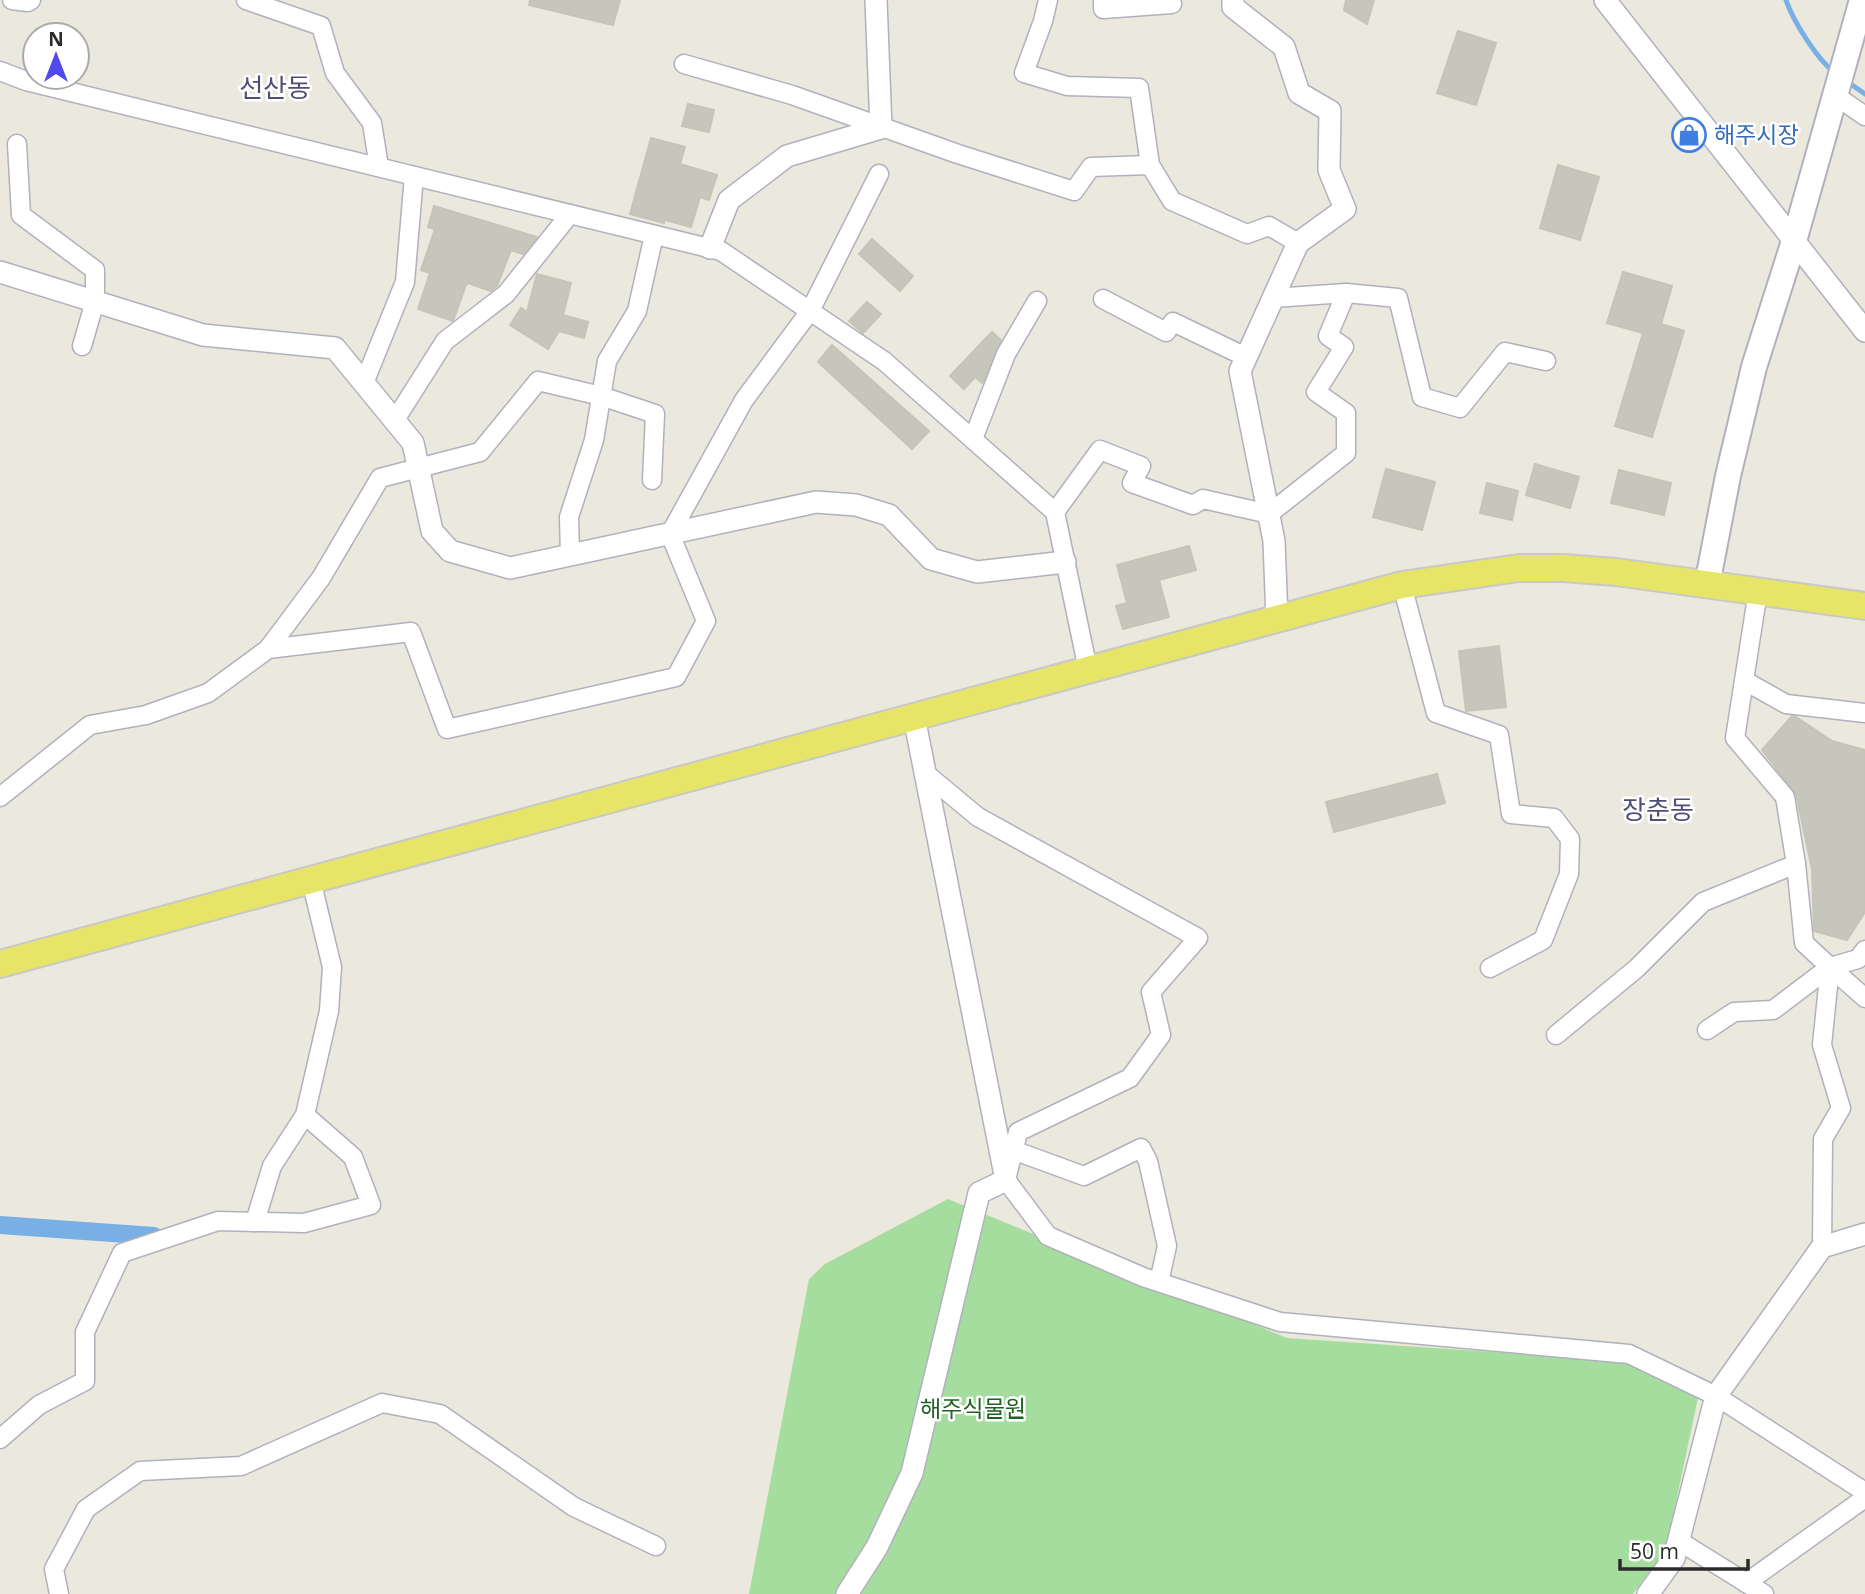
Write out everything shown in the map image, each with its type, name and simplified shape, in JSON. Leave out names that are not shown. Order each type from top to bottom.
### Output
[{"type":"main road","points":[[1707,585],[1728,476],[1754,367],[1862,9]]},
{"type":"main road","points":[[0,964],[1402,585],[1519,568],[1552,568],[1616,572],[1865,606]]},
{"type":"street","points":[[12,0],[30,0]]},
{"type":"street","points":[[246,0],[321,26],[335,73],[372,123],[379,167]]},
{"type":"street","points":[[876,0],[881,128]]},
{"type":"street","points":[[1048,0],[1024,73],[1067,86],[1139,88],[1150,165],[1172,201],[1247,234],[1269,226],[1298,243]]},
{"type":"street","points":[[1103,0],[1103,9],[1172,4],[1171,0]]},
{"type":"street","points":[[1233,0],[1233,7],[1283,47],[1299,93],[1330,111],[1329,170],[1345,209],[1298,243],[1240,371],[1274,541],[1277,619]]},
{"type":"street","points":[[1605,0],[1865,331]]},
{"type":"street","points":[[684,64],[792,95],[881,128],[1074,191],[1091,167],[1150,165]]},
{"type":"street","points":[[0,71],[26,81],[721,251],[884,361],[1055,512],[1088,670]]},
{"type":"street","points":[[1836,96],[1865,116]]},
{"type":"street","points":[[710,248],[729,200],[787,156],[881,128]]},
{"type":"street","points":[[16,144],[22,215],[95,270],[95,301],[82,346]]},
{"type":"street","points":[[670,534],[744,400],[810,311],[880,174]]},
{"type":"street","points":[[364,383],[405,282],[414,176]]},
{"type":"street","points":[[395,420],[444,341],[506,294],[570,214]]},
{"type":"street","points":[[570,555],[569,517],[594,440],[607,361],[637,311],[654,235]]},
{"type":"street","points":[[0,272],[203,335],[335,348],[413,443],[432,531],[450,551],[510,568],[816,502],[856,505],[889,515],[931,559],[977,572],[1065,562]]},
{"type":"street","points":[[1273,298],[1346,293],[1398,298],[1422,397],[1460,408],[1505,352],[1546,361]]},
{"type":"street","points":[[1269,514],[1346,453],[1346,413],[1316,392],[1344,347],[1328,336],[1346,293]]},
{"type":"street","points":[[1103,299],[1166,332],[1173,322],[1246,357]]},
{"type":"street","points":[[973,439],[1006,354],[1037,301]]},
{"type":"street","points":[[0,797],[90,725],[146,716],[208,693],[268,649],[321,578],[380,478],[480,452],[538,382],[601,396],[655,414],[652,480]]},
{"type":"street","points":[[1055,512],[1100,450],[1140,466],[1132,483],[1194,505],[1203,499],[1269,514]]},
{"type":"street","points":[[268,649],[411,632],[447,729],[676,677],[706,621],[670,534]]},
{"type":"street","points":[[1402,585],[1436,713],[1499,735],[1511,814],[1554,818],[1570,839],[1569,874],[1543,940],[1490,968]]},
{"type":"street","points":[[1758,591],[1735,738],[1785,797],[1796,864],[1804,943],[1865,998]]},
{"type":"street","points":[[1745,681],[1786,704],[1865,713]]},
{"type":"street","points":[[914,717],[1006,1180],[1048,1236],[1159,1282],[1280,1322],[1629,1354],[1716,1395],[1865,1492]]},
{"type":"street","points":[[925,773],[978,817],[1198,938],[1151,992],[1161,1035],[1130,1078],[1018,1132],[1006,1180]]},
{"type":"street","points":[[1556,1035],[1637,968],[1703,902],[1796,864]]},
{"type":"street","points":[[255,1222],[272,1166],[305,1115],[329,1011],[332,967],[312,880]]},
{"type":"street","points":[[1707,1030],[1734,1012],[1773,1010],[1830,967],[1858,959],[1865,950]]},
{"type":"street","points":[[1648,1594],[1674,1558],[1716,1395],[1822,1247],[1823,1139],[1841,1108],[1822,1045],[1830,967]]},
{"type":"street","points":[[0,1440],[39,1405],[85,1381],[85,1332],[122,1253],[218,1221],[304,1223],[371,1205],[353,1157],[305,1115]]},
{"type":"street","points":[[1013,1150],[1084,1177],[1140,1148],[1148,1161],[1167,1246],[1159,1282]]},
{"type":"street","points":[[847,1594],[877,1547],[912,1473],[979,1193],[1006,1180]]},
{"type":"street","points":[[1822,1247],[1865,1234]]},
{"type":"street","points":[[59,1594],[54,1569],[86,1509],[140,1471],[241,1466],[382,1403],[440,1415],[574,1507],[656,1546]]},
{"type":"street","points":[[1746,1583],[1865,1498]]},
{"type":"street","points":[[1679,1541],[1764,1594]]},
{"type":"green space","name":"해주식물원","points":[[948,1199],[1287,1338],[1625,1361],[1699,1393],[1666,1549],[1633,1594],[749,1594],[809,1279],[825,1264]]},
{"type":"building","points":[[530,0],[620,0],[613,25],[529,5]]},
{"type":"building","points":[[1346,0],[1374,0],[1367,24],[1344,10]]},
{"type":"building","points":[[1458,31],[1496,43],[1476,105],[1437,93]]},
{"type":"building","points":[[688,104],[714,110],[709,132],[682,126]]},
{"type":"building","points":[[651,138],[685,147],[680,164],[717,175],[709,200],[700,197],[691,227],[630,214]]},
{"type":"building","points":[[1558,165],[1599,177],[1580,240],[1540,228]]},
{"type":"building","points":[[434,206],[537,237],[523,254],[511,250],[497,286],[491,291],[468,283],[466,285],[453,321],[418,309],[430,273],[421,270],[435,229],[428,227]]},
{"type":"building","points":[[872,239],[913,276],[900,291],[859,254]]},
{"type":"building","points":[[1623,272],[1672,286],[1661,324],[1684,331],[1652,437],[1615,426],[1643,333],[1607,323]]},
{"type":"building","points":[[537,274],[571,283],[563,315],[588,322],[584,338],[559,331],[548,349],[510,325],[521,308],[527,312]]},
{"type":"building","points":[[867,302],[881,314],[863,333],[849,321]]},
{"type":"building","points":[[992,332],[1001,340],[983,382],[975,377],[964,389],[950,376]]},
{"type":"building","points":[[832,345],[929,431],[912,449],[818,362]]},
{"type":"building","points":[[1535,464],[1579,477],[1570,508],[1526,495]]},
{"type":"building","points":[[1386,469],[1435,482],[1422,530],[1373,517]]},
{"type":"building","points":[[1619,470],[1671,483],[1664,515],[1611,503]]},
{"type":"building","points":[[1487,483],[1518,491],[1512,520],[1480,513]]},
{"type":"building","points":[[1189,546],[1196,570],[1159,580],[1169,617],[1123,629],[1116,606],[1127,603],[1117,565]]},
{"type":"building","points":[[1499,646],[1506,707],[1466,711],[1459,651]]},
{"type":"building","points":[[1792,716],[1832,741],[1865,750],[1865,912],[1847,940],[1814,931],[1812,869],[1796,794],[1762,750]]},
{"type":"building","points":[[1437,774],[1445,803],[1334,832],[1326,802]]},
{"type":"waterway","points":[[1786,0],[1806,39],[1834,72]]},
{"type":"waterway","points":[[1845,80],[1865,94]]},
{"type":"waterway","points":[[0,1225],[154,1236]]},
{"type":"place","name":"해주시장","points":[[1689,135]]},
{"type":"district","name":"선산동","points":[[275,88]]},
{"type":"district","name":"장춘동","points":[[1658,810]]}]
